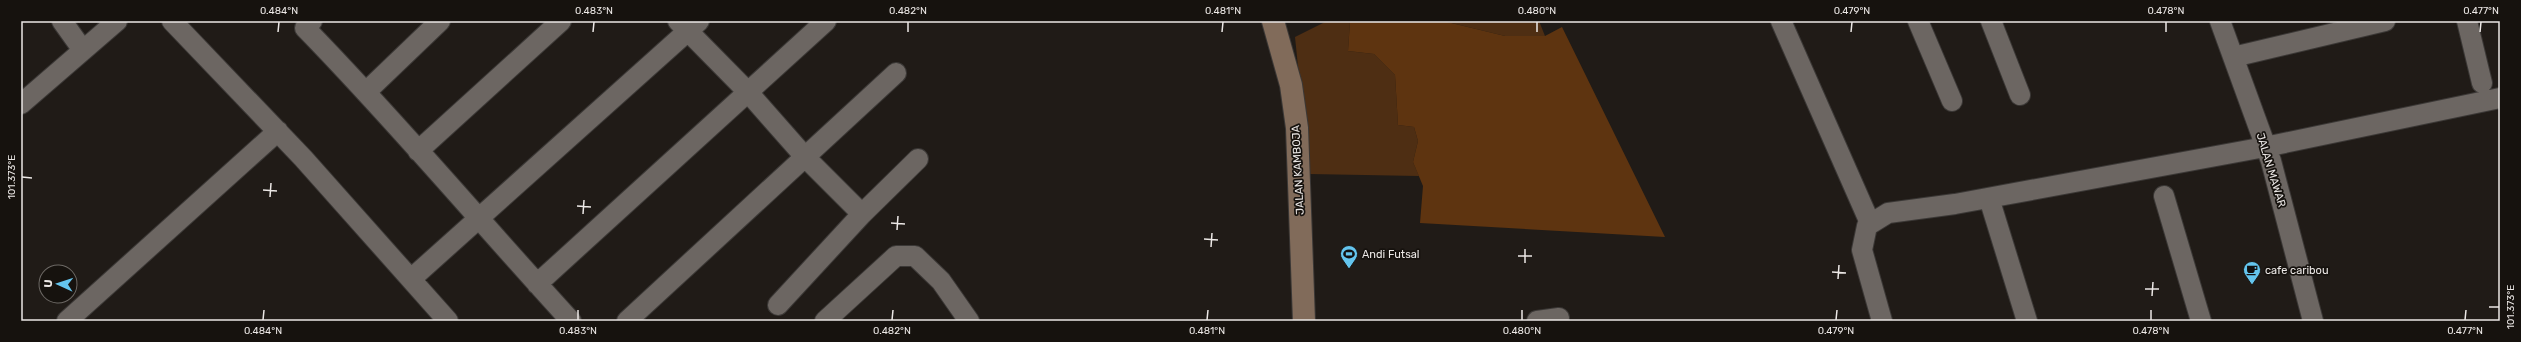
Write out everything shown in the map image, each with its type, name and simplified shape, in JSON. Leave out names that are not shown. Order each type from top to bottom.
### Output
[{"type":"street","points":[[62,21],[82,49]]},
{"type":"street","points":[[21,104],[82,49],[117,21]]},
{"type":"street","points":[[172,21],[278,131],[448,321]]},
{"type":"street","points":[[367,91],[440,21]]},
{"type":"street","points":[[418,151],[561,21]]},
{"type":"street","points":[[537,284],[747,91],[826,21]]},
{"type":"street","name":"JALAN KAMBOJA","points":[[1273,21],[1291,85],[1297,128],[1304,321]]},
{"type":"street","points":[[1781,21],[1870,223]]},
{"type":"street","points":[[1918,21],[1952,101]]},
{"type":"street","points":[[1991,21],[2020,95]]},
{"type":"street","name":"JALAN MAWAR","points":[[2220,21],[2271,161],[2314,321]]},
{"type":"street","points":[[2233,57],[2385,21]]},
{"type":"street","points":[[2467,21],[2482,83]]},
{"type":"street","points":[[305,23],[367,91],[478,219],[571,321]]},
{"type":"street","points":[[410,279],[478,219],[688,25],[806,158],[862,214]]},
{"type":"street","points":[[627,321],[806,158],[896,73]]},
{"type":"street","points":[[1882,321],[1862,250],[1863,235],[1870,223],[1888,213],[1988,198],[2265,147],[2500,98]]},
{"type":"street","points":[[67,321],[278,131]]},
{"type":"street","points":[[778,305],[862,214],[918,159]]},
{"type":"street","points":[[2164,196],[2201,321]]},
{"type":"street","points":[[1988,198],[2027,321]]},
{"type":"street","points":[[825,321],[896,256],[904,254],[915,256],[941,280],[960,317]]},
{"type":"street","points":[[1537,321],[1559,318]]},
{"type":"shaded area","points":[[1327,21],[1354,21],[1350,22],[1348,51],[1374,54],[1395,75],[1398,125],[1414,127],[1418,141],[1413,162],[1419,176],[1309,174],[1295,37]]},
{"type":"shaded area","points":[[1443,21],[1539,21],[1545,36],[1505,36]]},
{"type":"shaded area","points":[[1443,21],[1505,36],[1545,36],[1562,27],[1665,237],[1420,223],[1423,186],[1413,162],[1418,141],[1414,127],[1398,125],[1395,75],[1374,54],[1348,51],[1350,22]]},
{"type":"place","name":"Andi Futsal","points":[[1349,269]]},
{"type":"place","name":"cafe caribou","points":[[2252,285]]}]
